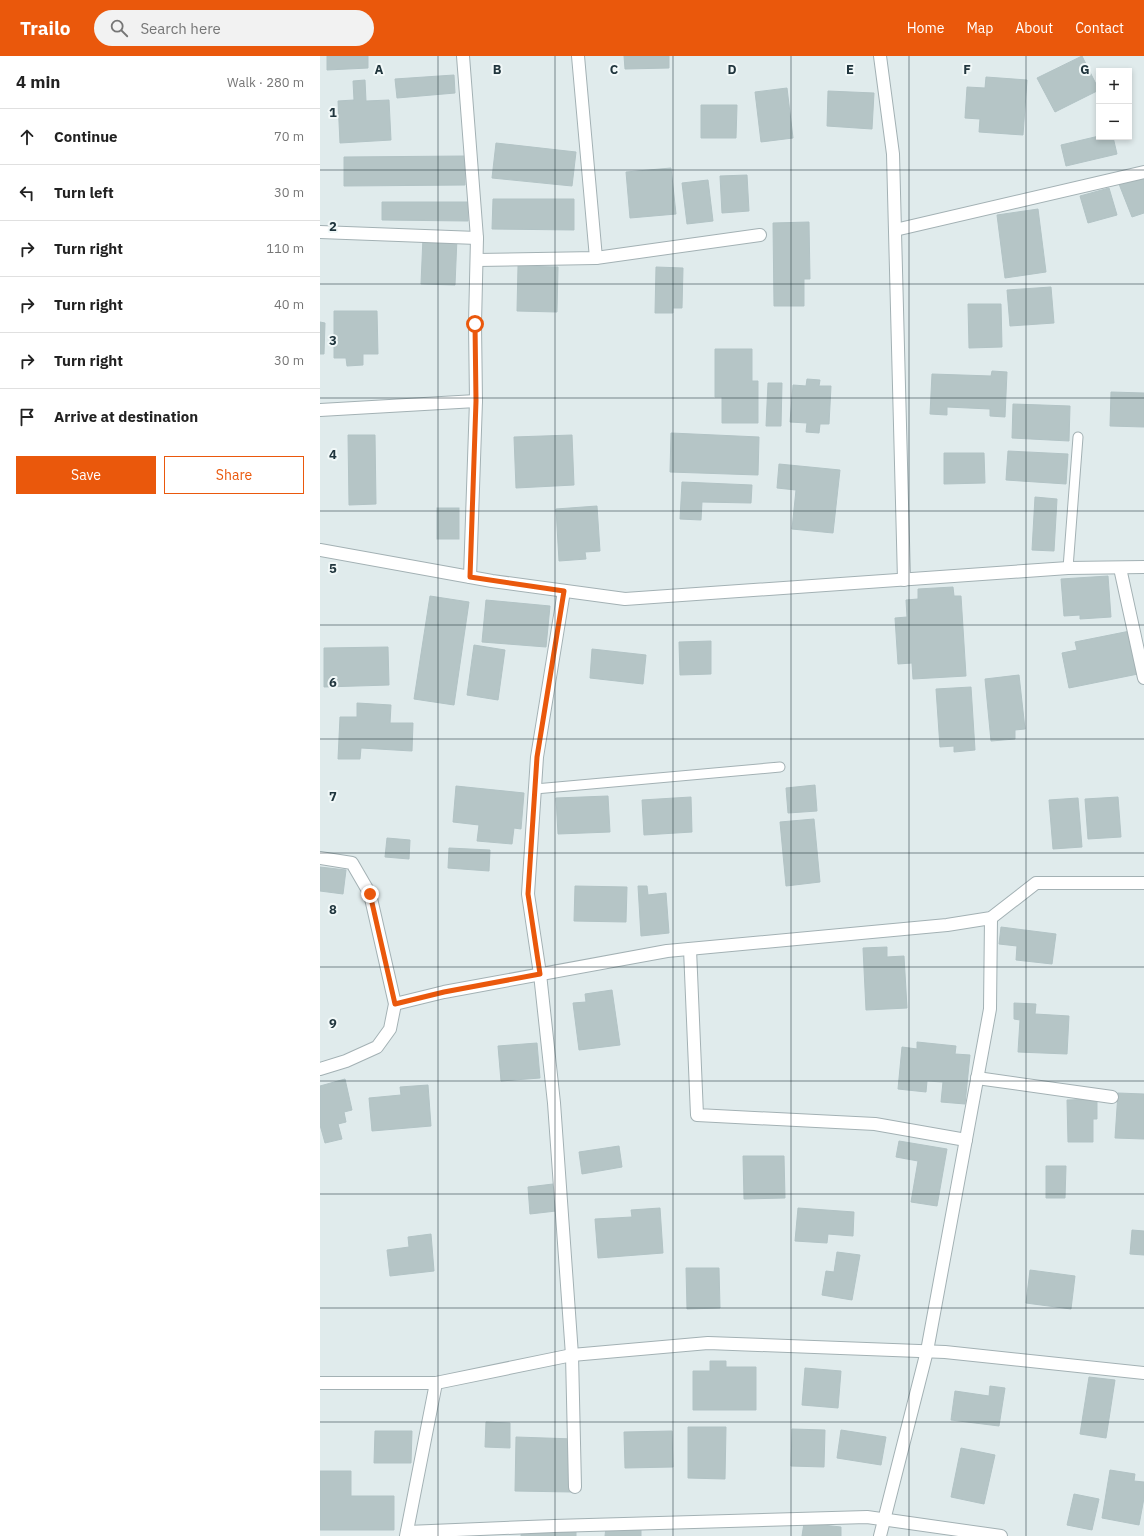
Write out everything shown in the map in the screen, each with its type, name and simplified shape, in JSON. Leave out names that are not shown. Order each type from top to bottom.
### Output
[{"type":"street","points":[[463,56],[477,238],[475,324],[476,401],[470,577]]},
{"type":"street","points":[[578,56],[596,258]]},
{"type":"street","points":[[880,56],[893,154],[904,580]]},
{"type":"street","points":[[895,230],[1144,172]]},
{"type":"street","points":[[320,232],[477,238]]},
{"type":"street","points":[[477,260],[596,258],[760,235]]},
{"type":"street","points":[[320,410],[476,401]]},
{"type":"street","points":[[320,550],[470,577],[625,599],[1068,568],[1144,567]]},
{"type":"street","points":[[1120,568],[1144,678]]},
{"type":"street","points":[[564,591],[537,757],[528,894],[540,974],[554,1103],[572,1355],[575,1487]]},
{"type":"street","points":[[320,858],[352,863],[370,894],[395,1004],[390,1029],[377,1047],[346,1061],[320,1069]]},
{"type":"street","points":[[395,1004],[444,992],[667,951],[947,925],[991,918],[1036,883],[1144,883]]},
{"type":"street","points":[[880,1536],[927,1351],[990,1009],[991,918]]},
{"type":"street","points":[[690,949],[697,1115],[875,1124],[966,1140]]},
{"type":"street","points":[[977,1078],[1112,1097]]},
{"type":"street","points":[[320,1383],[436,1383],[572,1355],[708,1343],[927,1351],[1144,1373]]},
{"type":"street","points":[[436,1383],[406,1534],[562,1526],[859,1517],[884,1519],[1002,1536]]},
{"type":"lane","points":[[1068,568],[1078,437]]},
{"type":"lane","points":[[535,789],[780,767]]},
{"type":"building","points":[[327,56],[368,56],[368,68],[327,70]]},
{"type":"building","points":[[624,56],[669,56],[669,68],[625,69]]},
{"type":"building","points":[[1082,56],[1096,84],[1096,92],[1055,112],[1037,78]]},
{"type":"building","points":[[454,75],[455,93],[397,98],[395,79]]},
{"type":"building","points":[[986,77],[1027,80],[1023,135],[979,132],[980,119],[965,118],[967,87],[985,88]]},
{"type":"building","points":[[365,80],[366,101],[389,100],[391,140],[340,143],[338,101],[354,100],[353,81]]},
{"type":"building","points":[[787,88],[793,138],[761,142],[755,92]]},
{"type":"building","points":[[828,91],[874,93],[872,129],[827,126]]},
{"type":"building","points":[[701,105],[737,105],[736,138],[701,138]]},
{"type":"building","points":[[1096,137],[1096,140],[1114,140],[1117,154],[1066,166],[1061,145]]},
{"type":"building","points":[[496,143],[576,152],[572,186],[492,178]]},
{"type":"building","points":[[465,156],[465,185],[344,186],[344,157]]},
{"type":"building","points":[[671,168],[676,214],[630,218],[626,172]]},
{"type":"building","points":[[1144,174],[1144,213],[1132,217],[1119,184]]},
{"type":"building","points":[[747,175],[749,211],[722,213],[720,176]]},
{"type":"building","points":[[708,180],[713,221],[687,224],[682,183]]},
{"type":"building","points":[[1109,188],[1117,215],[1088,223],[1080,196]]},
{"type":"building","points":[[493,199],[574,199],[574,230],[492,229]]},
{"type":"building","points":[[382,202],[468,202],[468,221],[382,220]]},
{"type":"building","points":[[1038,209],[1046,272],[1005,278],[997,215]]},
{"type":"building","points":[[809,222],[810,279],[804,279],[804,306],[774,306],[773,223]]},
{"type":"building","points":[[423,237],[457,238],[455,285],[421,284]]},
{"type":"building","points":[[518,266],[558,267],[557,312],[517,311]]},
{"type":"building","points":[[656,267],[683,268],[682,308],[673,308],[673,313],[655,313]]},
{"type":"building","points":[[1051,287],[1054,323],[1010,326],[1007,290]]},
{"type":"building","points":[[968,304],[1001,304],[1002,347],[969,348]]},
{"type":"building","points":[[334,311],[377,311],[378,354],[363,354],[363,365],[347,366],[346,358],[334,358]]},
{"type":"building","points":[[320,322],[325,323],[324,354],[320,354]]},
{"type":"building","points":[[715,349],[752,349],[752,381],[758,381],[758,423],[722,423],[722,397],[715,397]]},
{"type":"building","points":[[992,371],[1007,372],[1005,417],[990,416],[990,409],[947,407],[947,415],[930,414],[932,374],[991,376]]},
{"type":"building","points":[[807,379],[820,380],[819,386],[831,386],[829,424],[820,424],[819,433],[806,432],[807,423],[790,422],[793,385],[806,386]]},
{"type":"building","points":[[768,383],[782,383],[781,426],[766,426]]},
{"type":"building","points":[[1111,392],[1144,393],[1144,427],[1110,426]]},
{"type":"building","points":[[1013,404],[1070,406],[1069,441],[1012,438]]},
{"type":"building","points":[[671,433],[759,437],[758,475],[670,472]]},
{"type":"building","points":[[348,435],[375,435],[376,504],[349,505]]},
{"type":"building","points":[[572,435],[574,485],[516,488],[514,437]]},
{"type":"building","points":[[1008,451],[1068,454],[1066,484],[1006,480]]},
{"type":"building","points":[[944,453],[984,453],[985,483],[944,484]]},
{"type":"building","points":[[779,464],[840,470],[833,533],[792,529],[796,490],[777,488]]},
{"type":"building","points":[[682,482],[752,485],[751,503],[702,502],[701,520],[680,519]]},
{"type":"building","points":[[1035,497],[1057,499],[1054,551],[1032,550]]},
{"type":"building","points":[[597,506],[600,551],[585,552],[586,559],[559,561],[556,509]]},
{"type":"building","points":[[437,508],[459,508],[459,539],[437,539]]},
{"type":"building","points":[[1108,576],[1111,617],[1080,619],[1080,615],[1064,616],[1061,579]]},
{"type":"building","points":[[953,587],[954,596],[961,596],[966,676],[913,679],[912,663],[898,664],[895,618],[907,617],[906,600],[918,599],[918,589]]},
{"type":"building","points":[[430,596],[469,602],[454,705],[414,699]]},
{"type":"building","points":[[486,600],[550,606],[546,647],[482,642]]},
{"type":"building","points":[[1130,631],[1138,674],[1069,688],[1062,653],[1077,650],[1075,642]]},
{"type":"building","points":[[711,641],[711,674],[680,675],[679,642]]},
{"type":"building","points":[[474,645],[505,650],[498,700],[467,695]]},
{"type":"building","points":[[388,647],[389,685],[324,687],[324,648]]},
{"type":"building","points":[[592,649],[646,655],[643,684],[590,678]]},
{"type":"building","points":[[1019,675],[1025,729],[1015,730],[1015,739],[991,741],[985,679]]},
{"type":"building","points":[[971,687],[975,750],[954,752],[954,746],[940,747],[936,689]]},
{"type":"building","points":[[357,703],[391,705],[390,723],[413,723],[412,751],[361,748],[360,759],[338,759],[340,717],[357,717]]},
{"type":"building","points":[[815,785],[817,811],[788,813],[786,788]]},
{"type":"building","points":[[456,786],[524,793],[521,829],[514,828],[512,844],[477,841],[479,825],[453,822]]},
{"type":"building","points":[[608,796],[610,832],[558,834],[556,798]]},
{"type":"building","points":[[691,797],[692,832],[644,835],[642,800]]},
{"type":"building","points":[[1118,797],[1121,837],[1088,839],[1085,799]]},
{"type":"building","points":[[1078,798],[1082,847],[1053,849],[1049,800]]},
{"type":"building","points":[[814,819],[820,882],[786,886],[780,822]]},
{"type":"building","points":[[387,838],[410,840],[409,859],[385,857]]},
{"type":"building","points":[[449,848],[490,850],[489,871],[448,868]]},
{"type":"building","points":[[320,867],[346,870],[343,894],[320,891]]},
{"type":"building","points":[[575,886],[627,887],[626,922],[574,921]]},
{"type":"building","points":[[638,886],[647,886],[648,895],[666,893],[669,933],[641,936]]},
{"type":"building","points":[[1001,927],[1056,934],[1052,964],[1016,960],[1017,946],[999,944]]},
{"type":"building","points":[[887,947],[887,957],[904,956],[907,1008],[866,1010],[863,948]]},
{"type":"building","points":[[612,990],[620,1045],[579,1050],[573,1003],[586,1002],[585,994]]},
{"type":"building","points":[[1014,1003],[1036,1004],[1035,1014],[1069,1016],[1067,1054],[1018,1052],[1020,1020],[1014,1019]]},
{"type":"building","points":[[917,1042],[956,1046],[955,1054],[970,1055],[965,1104],[941,1102],[943,1082],[927,1081],[926,1092],[898,1089],[902,1047],[917,1049]]},
{"type":"building","points":[[537,1043],[540,1078],[501,1081],[498,1046]]},
{"type":"building","points":[[345,1079],[352,1110],[344,1112],[346,1122],[338,1124],[342,1139],[325,1143],[320,1125],[320,1086]]},
{"type":"building","points":[[428,1085],[431,1126],[372,1131],[369,1098],[401,1095],[400,1087]]},
{"type":"building","points":[[1118,1093],[1144,1094],[1144,1139],[1115,1138]]},
{"type":"building","points":[[1097,1099],[1097,1119],[1093,1119],[1093,1142],[1068,1142],[1067,1100]]},
{"type":"building","points":[[899,1141],[947,1149],[937,1206],[911,1202],[918,1161],[896,1157]]},
{"type":"building","points":[[619,1146],[622,1167],[582,1174],[579,1152]]},
{"type":"building","points":[[743,1156],[784,1156],[785,1198],[744,1199]]},
{"type":"building","points":[[1046,1166],[1066,1166],[1065,1198],[1046,1198]]},
{"type":"building","points":[[553,1184],[556,1211],[530,1214],[528,1187]]},
{"type":"building","points":[[660,1208],[663,1253],[598,1258],[595,1219],[632,1217],[631,1210]]},
{"type":"building","points":[[798,1208],[854,1212],[853,1236],[828,1234],[827,1243],[795,1241]]},
{"type":"building","points":[[1132,1230],[1144,1231],[1144,1255],[1130,1254]]},
{"type":"building","points":[[431,1234],[434,1271],[390,1276],[387,1250],[409,1247],[408,1237]]},
{"type":"building","points":[[837,1252],[860,1255],[852,1300],[822,1295],[826,1271],[834,1272]]},
{"type":"building","points":[[686,1268],[719,1268],[720,1308],[687,1309]]},
{"type":"building","points":[[1030,1270],[1075,1276],[1071,1309],[1026,1303]]},
{"type":"building","points":[[710,1361],[726,1361],[726,1367],[756,1367],[756,1410],[693,1410],[693,1371],[710,1371]]},
{"type":"building","points":[[805,1368],[841,1371],[838,1408],[802,1405]]},
{"type":"building","points":[[1089,1377],[1115,1380],[1106,1438],[1080,1434]]},
{"type":"building","points":[[990,1386],[1005,1388],[999,1426],[951,1420],[955,1391],[989,1396]]},
{"type":"building","points":[[486,1422],[510,1423],[510,1448],[485,1447]]},
{"type":"building","points":[[688,1427],[726,1427],[725,1479],[688,1478]]},
{"type":"building","points":[[792,1429],[825,1430],[824,1467],[791,1466]]},
{"type":"building","points":[[841,1430],[886,1437],[881,1465],[837,1458]]},
{"type":"building","points":[[375,1431],[412,1431],[411,1463],[374,1463]]},
{"type":"building","points":[[672,1431],[673,1467],[625,1468],[624,1432]]},
{"type":"building","points":[[516,1437],[574,1439],[572,1492],[515,1491]]},
{"type":"building","points":[[961,1448],[995,1455],[984,1504],[951,1497]]},
{"type":"building","points":[[1110,1470],[1135,1474],[1134,1481],[1144,1482],[1144,1498],[1139,1525],[1102,1518]]},
{"type":"building","points":[[320,1471],[351,1471],[351,1496],[394,1496],[394,1530],[320,1530]]},
{"type":"building","points":[[1074,1494],[1099,1499],[1092,1530],[1067,1525]]},
{"type":"building","points":[[804,1523],[841,1527],[841,1536],[802,1536]]},
{"type":"building","points":[[606,1527],[641,1529],[641,1536],[605,1536]]},
{"type":"building","points":[[522,1528],[576,1530],[576,1536],[521,1536]]},
{"type":"route","points":[[370,894],[395,1004],[444,992],[540,974],[528,894],[537,757],[564,591],[470,577],[476,401],[475,324]]}]
